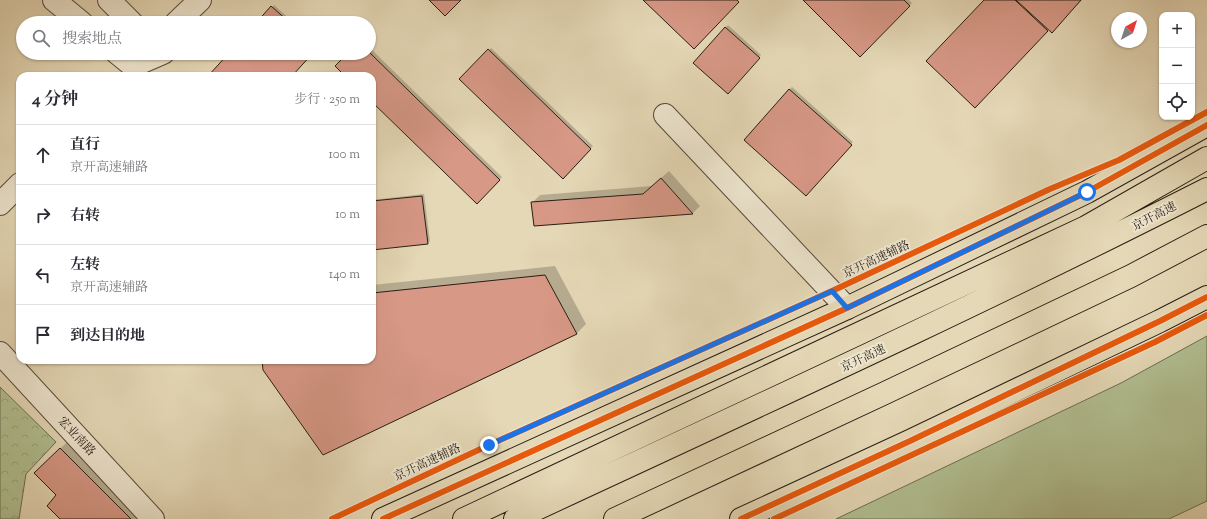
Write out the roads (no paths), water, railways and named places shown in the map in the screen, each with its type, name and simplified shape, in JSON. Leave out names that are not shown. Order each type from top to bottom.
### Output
[{"type":"main road","points":[[383,519],[847,308],[1087,192],[1207,124]]},
{"type":"main road","points":[[464,519],[1086,228],[1207,158]]},
{"type":"main road","name":"京开高速","points":[[515,519],[867,356],[1100,243],[1207,189]]},
{"type":"main road","points":[[615,519],[1131,276],[1207,236]]},
{"type":"main road","points":[[741,519],[910,441],[1207,297]]},
{"type":"street","points":[[54,0],[73,16]]},
{"type":"street","points":[[109,0],[125,16]]},
{"type":"street","points":[[183,16],[200,0]]},
{"type":"street","points":[[201,16],[217,0]]},
{"type":"street","points":[[665,115],[847,308]]},
{"type":"street","points":[[0,204],[16,188]]},
{"type":"street","name":"宏业南路","points":[[0,354],[153,519]]}]
